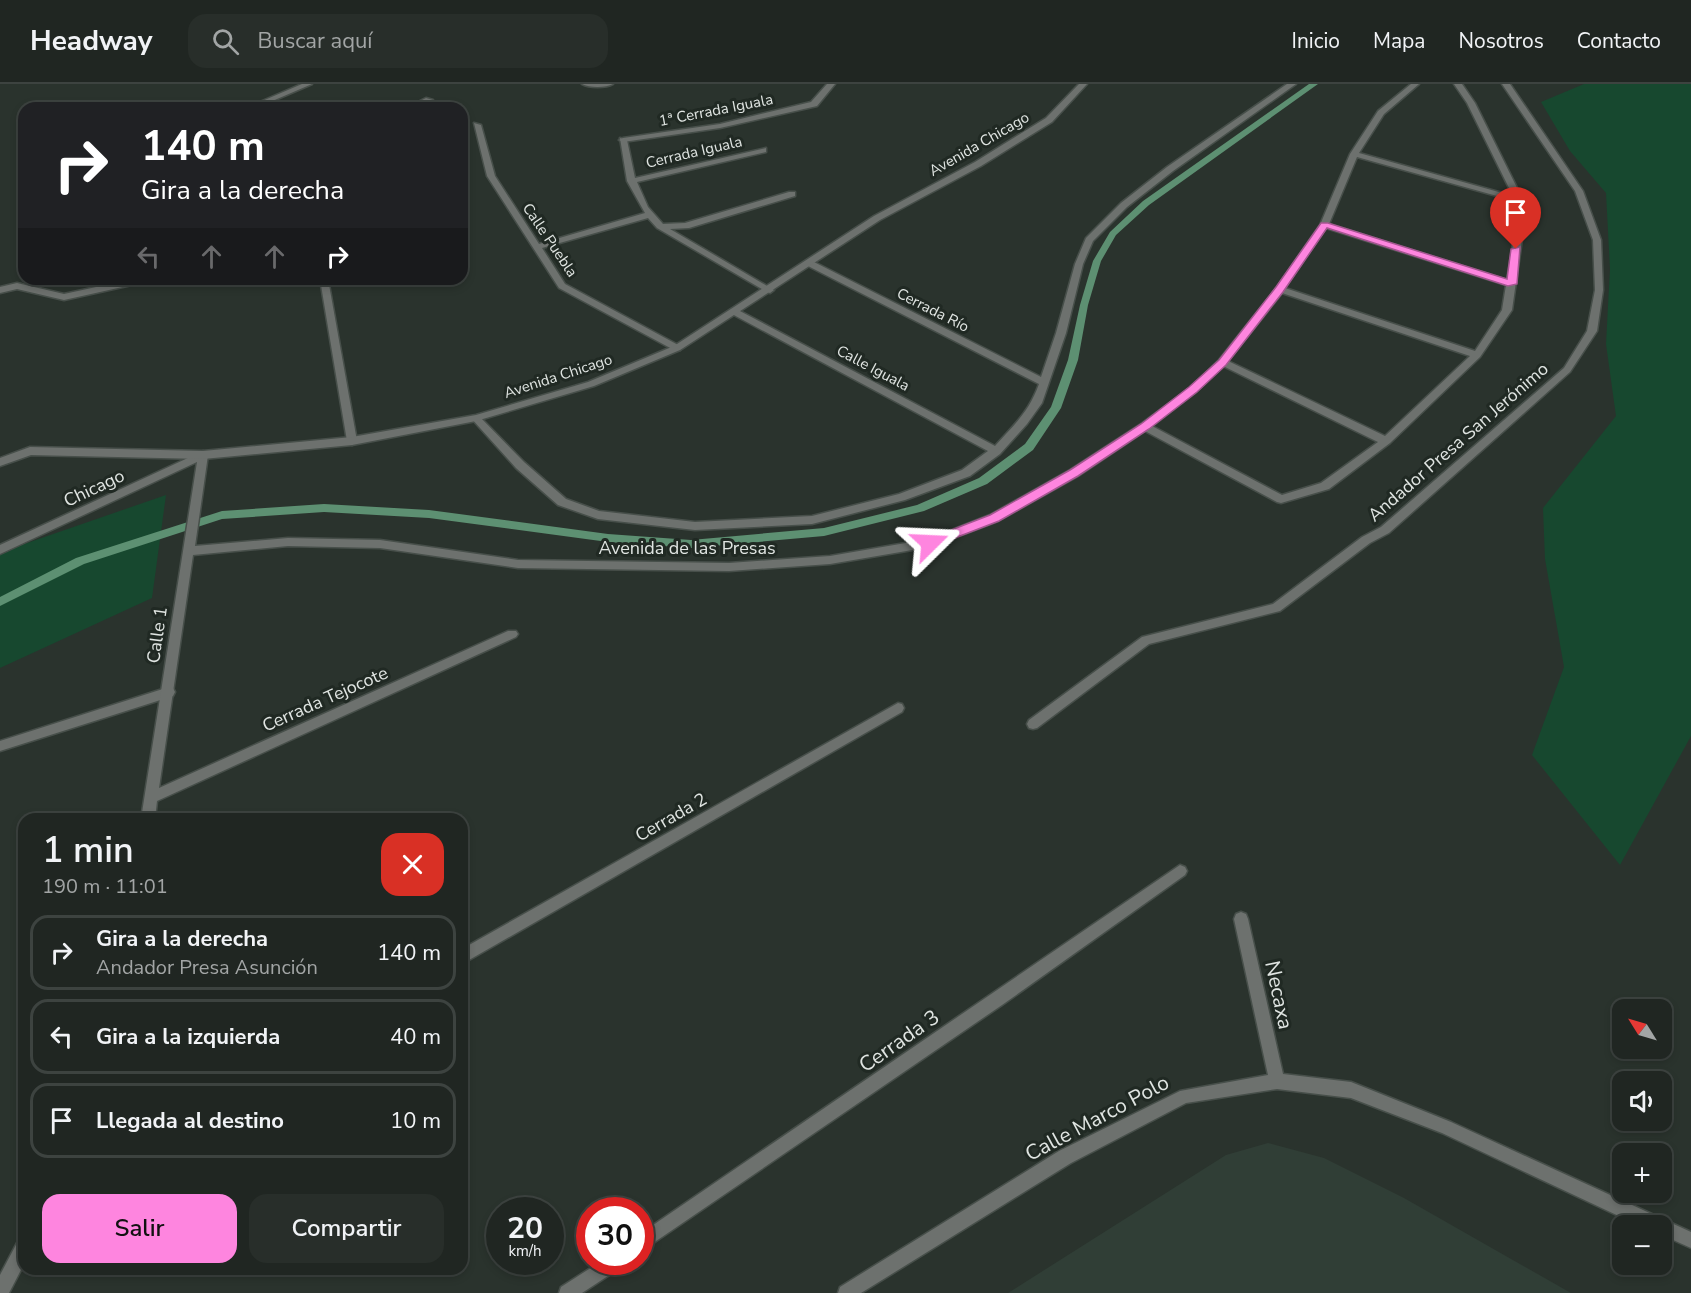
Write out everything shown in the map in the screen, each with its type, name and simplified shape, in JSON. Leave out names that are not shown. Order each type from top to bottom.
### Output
[{"type":"street","points":[[264,102],[308,84]]},
{"type":"street","points":[[586,84],[609,84]]},
{"type":"street","name":"1ª Cerrada Iguala","points":[[631,181],[623,140],[720,126],[814,104],[831,84]]},
{"type":"street","name":"Avenida Chicago","points":[[0,462],[30,451],[202,455],[352,441],[476,418],[591,384],[677,348],[770,290],[877,218],[978,164],[1049,120],[1083,84]]},
{"type":"street","points":[[476,418],[520,465],[562,502],[598,515],[695,526],[812,520],[901,497],[966,473],[996,451],[1037,403],[1061,333],[1079,264],[1089,240],[1124,204],[1292,84]]},
{"type":"street","name":"Avenida de las Presas","points":[[189,550],[288,542],[380,544],[518,564],[729,567],[830,560],[930,543],[994,518],[1074,473],[1145,426],[1193,390],[1222,362],[1280,289],[1324,225],[1354,154],[1381,113],[1415,84]]},
{"type":"street","points":[[1145,426],[1281,499],[1325,486],[1386,441],[1477,355],[1507,310],[1518,231],[1519,200],[1471,103],[1458,84]]},
{"type":"street","name":"Andador Presa San Jerónimo","points":[[1033,724],[1146,640],[1276,608],[1366,540],[1385,530],[1567,370],[1592,331],[1599,290],[1597,240],[1579,190],[1506,84]]},
{"type":"street","points":[[424,102],[429,100]]},
{"type":"street","name":"Calle Puebla","points":[[477,125],[491,176],[562,286],[677,348]]},
{"type":"street","name":"Cerrada Iguala","points":[[631,181],[763,150]]},
{"type":"street","points":[[1354,154],[1519,200]]},
{"type":"street","points":[[631,181],[648,215],[660,226],[770,290]]},
{"type":"street","points":[[660,226],[686,226],[792,194]]},
{"type":"street","points":[[537,247],[648,215]]},
{"type":"street","points":[[1324,225],[1512,284]]},
{"type":"street","name":"Cerrada Río","points":[[808,263],[1044,383]]},
{"type":"street","points":[[0,290],[17,286],[64,297],[118,285]]},
{"type":"street","points":[[325,285],[352,441]]},
{"type":"street","points":[[1280,289],[1477,355]]},
{"type":"street","name":"Calle Iguala","points":[[735,312],[996,451]]},
{"type":"street","points":[[1222,362],[1386,441]]},
{"type":"street","name":"Calle 1","points":[[149,813],[169,692],[202,455]]},
{"type":"street","name":"Chicago","points":[[0,550],[202,455]]},
{"type":"street","name":"Cerrada Tejocote","points":[[152,797],[512,634]]},
{"type":"street","points":[[0,746],[169,692]]},
{"type":"street","name":"Cerrada 2","points":[[468,954],[897,708]]},
{"type":"street","name":"Cerrada 3","points":[[654,1234],[997,1000],[1180,871]]},
{"type":"street","name":"Necaxa","points":[[1241,919],[1277,1081]]},
{"type":"street","name":"Calle Marco Polo","points":[[846,1293],[1065,1157],[1185,1096],[1277,1081],[1351,1090],[1446,1127],[1637,1215]]},
{"type":"street","name":"Calle Marco Polo","points":[[1672,1231],[1691,1240]]},
{"type":"street","points":[[0,1292],[18,1258]]},
{"type":"street","points":[[567,1293],[594,1275]]},
{"type":"shaded area","points":[[1268,1143],[1324,1158],[1404,1198],[1571,1293],[1008,1293],[1226,1155]]},
{"type":"green space","points":[[1584,84],[1691,84],[1691,736],[1620,865],[1532,755],[1564,667],[1545,559],[1543,508],[1616,416],[1606,344],[1610,269],[1606,193],[1570,151],[1541,102]]},
{"type":"green space","points":[[166,495],[152,598],[0,668],[0,555],[4,551]]},
{"type":"waterway","points":[[0,602],[80,561],[222,515],[324,508],[429,514],[608,538],[691,544],[824,532],[920,508],[983,481],[1029,447],[1056,408],[1073,360],[1084,305],[1097,261],[1113,234],[1146,203],[1314,84]]},
{"type":"route","points":[[930,543],[994,518],[1074,473],[1145,426],[1193,390],[1222,362],[1280,289],[1324,225],[1512,284],[1516,249]]}]
